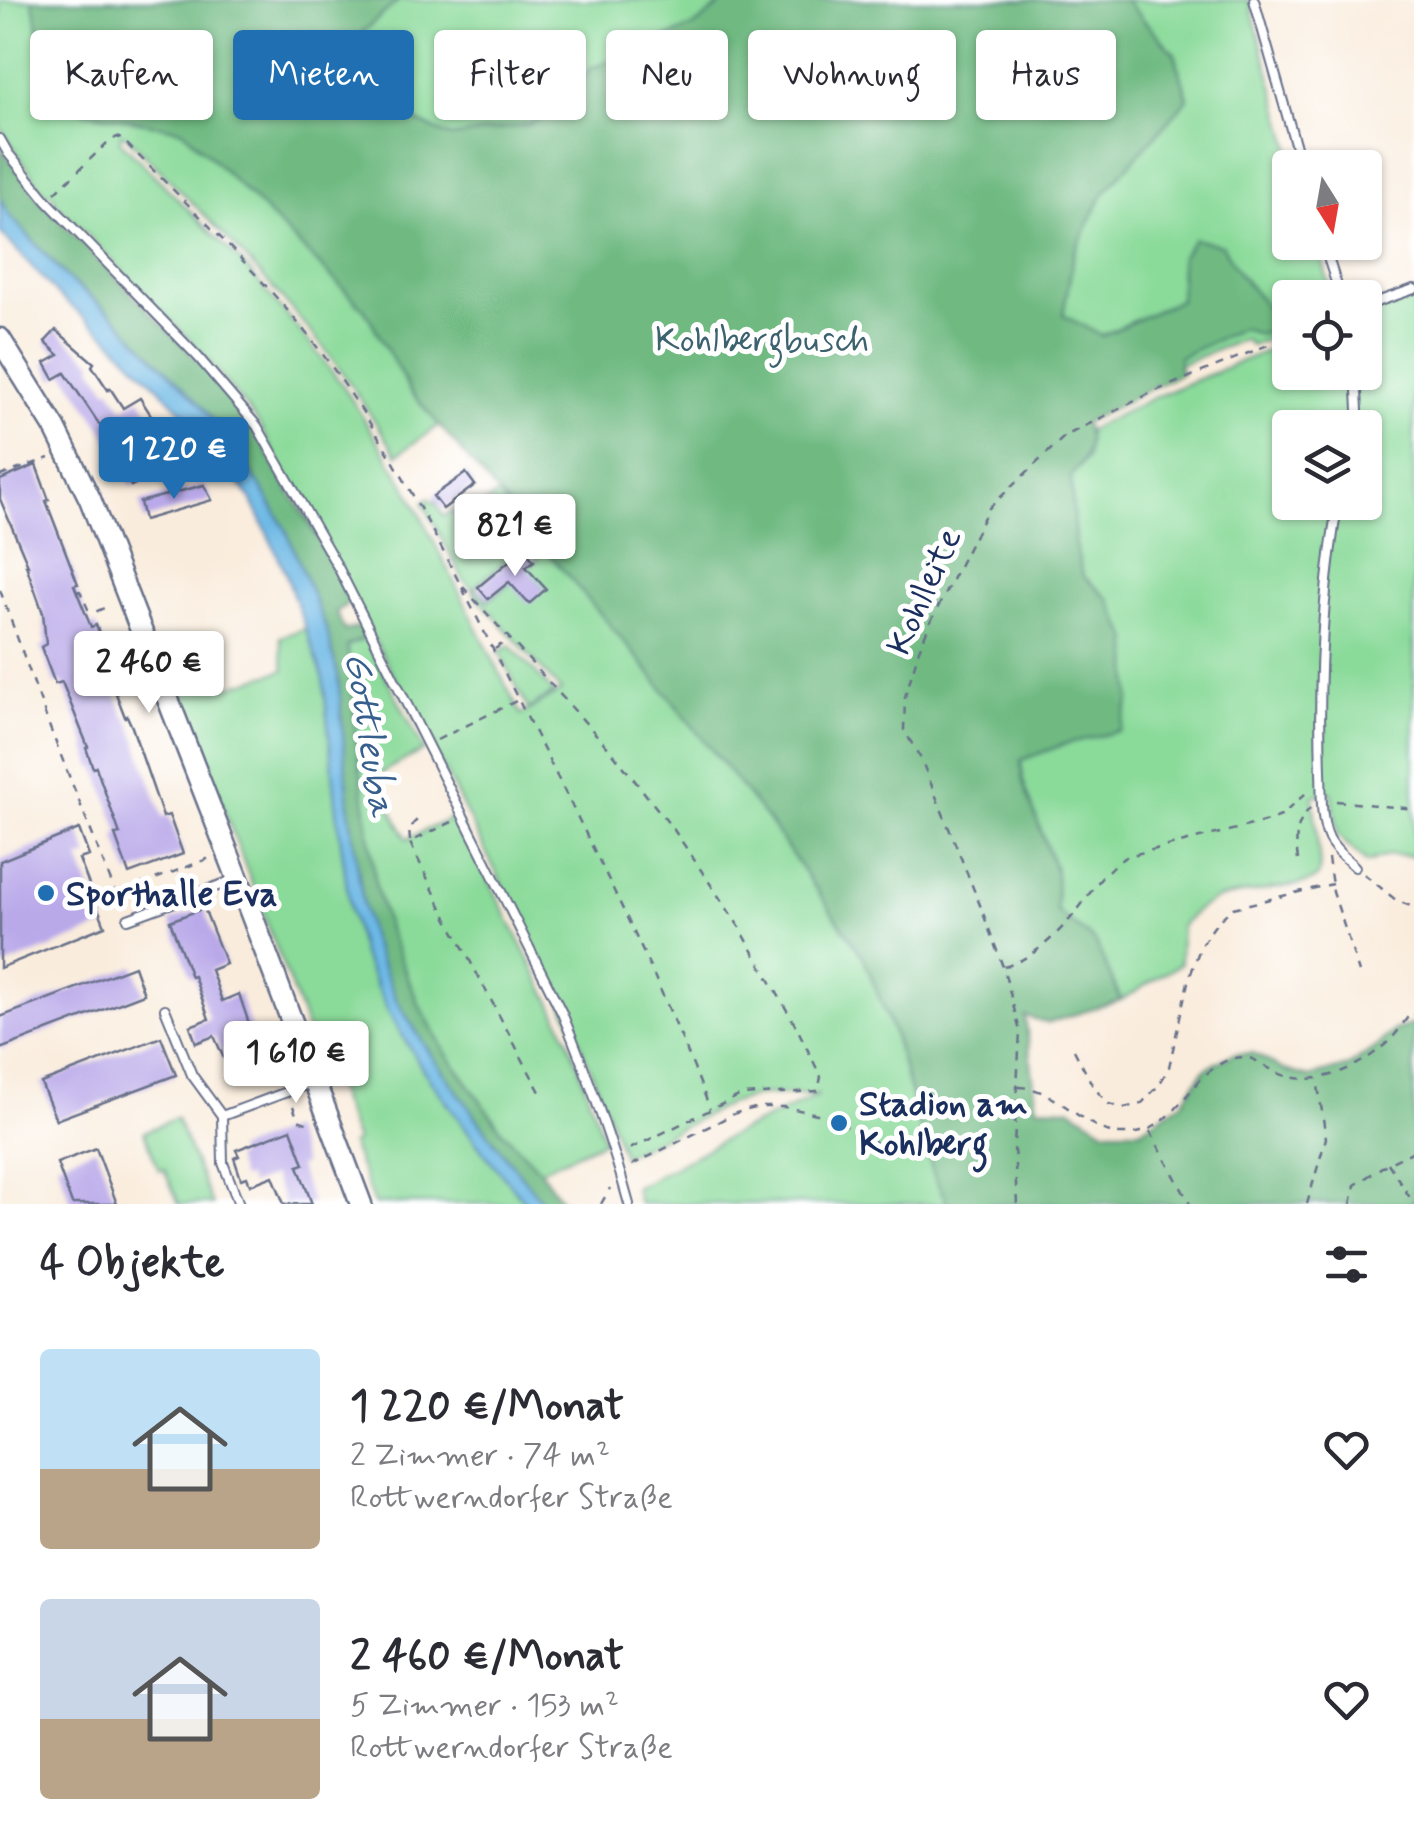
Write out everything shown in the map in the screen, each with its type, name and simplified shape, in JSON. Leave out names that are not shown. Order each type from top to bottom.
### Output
[{"type":"main road","points":[[0,339],[54,428],[90,500],[362,1204]]},
{"type":"lane","points":[[1254,0],[1297,150]]},
{"type":"lane","points":[[0,138],[8,154],[47,201],[198,357],[257,426],[339,569],[562,1012],[590,1081],[629,1204]]},
{"type":"lane","points":[[1382,300],[1414,289]]},
{"type":"lane","points":[[1336,520],[1320,667],[1322,787],[1328,836],[1338,852],[1356,867]]},
{"type":"lane","points":[[128,918],[238,878]]},
{"type":"lane","points":[[165,1009],[192,1075],[222,1116],[223,1163],[239,1204]]},
{"type":"lane","points":[[222,1116],[314,1082]]},
{"type":"path","points":[[47,201],[106,144],[117,137],[123,140],[248,266],[346,385],[411,488],[494,650],[620,901],[710,1109]]},
{"type":"path","name":"Kohlleite","points":[[1017,1204],[1014,1146],[1020,1030],[980,905],[921,760],[904,730],[905,698],[930,623],[988,509],[1065,436],[1152,392],[1272,343]]},
{"type":"path","points":[[0,476],[48,458]]},
{"type":"path","points":[[459,582],[612,752],[674,830],[740,928],[798,1028],[821,1077],[818,1091],[742,1095],[616,1156]]},
{"type":"path","points":[[0,590],[116,894],[212,858]]},
{"type":"path","points":[[77,592],[80,591],[88,610],[95,612],[114,604]]},
{"type":"path","points":[[494,650],[510,638]]},
{"type":"path","points":[[427,746],[518,700]]},
{"type":"path","points":[[1002,968],[1020,962],[1046,944],[1115,862],[1268,821],[1281,816],[1308,792],[1322,787]]},
{"type":"path","points":[[1298,860],[1295,834],[1301,818],[1323,802],[1342,800],[1414,810]]},
{"type":"path","points":[[410,842],[462,816]]},
{"type":"path","points":[[420,817],[409,828],[410,842],[540,1092]]},
{"type":"path","points":[[1328,865],[1359,972]]},
{"type":"path","points":[[1356,867],[1398,900],[1414,906]]},
{"type":"path","points":[[1074,1050],[1094,1088],[1108,1104],[1124,1108],[1141,1104],[1160,1085],[1169,1067],[1188,982],[1202,945],[1218,922],[1233,908],[1332,884]]},
{"type":"path","points":[[1016,1087],[1028,1087],[1054,1098],[1109,1132],[1149,1130],[1176,1110],[1201,1078],[1232,1058],[1254,1058],[1277,1073],[1316,1079],[1362,1060],[1392,1038],[1414,1014]]},
{"type":"path","points":[[1307,1204],[1326,1138],[1316,1079]]},
{"type":"path","points":[[602,1204],[620,1170],[736,1113],[759,1107],[785,1106],[817,1114],[878,1144]]},
{"type":"path","points":[[1149,1130],[1190,1204]]},
{"type":"path","points":[[1351,1204],[1355,1185],[1414,1151]]},
{"type":"path","points":[[1388,1163],[1414,1204]]},
{"type":"green space","points":[[0,0],[32,0],[38,30],[30,30],[30,120],[130,120],[183,130],[365,310],[410,391],[439,425],[397,455],[336,365],[292,310],[121,134],[120,141],[246,267],[344,387],[407,488],[521,715],[561,691],[473,592],[476,589],[488,601],[538,559],[525,545],[472,589],[423,502],[429,498],[443,516],[453,511],[459,521],[498,494],[638,658],[768,820],[864,958],[894,1035],[934,1176],[948,1204],[639,1204],[635,1188],[734,1134],[819,1095],[761,1095],[731,1103],[623,1156],[564,1006],[433,748],[435,745],[432,739],[428,740],[257,421],[201,351],[55,198],[45,194],[0,127]]},
{"type":"green space","name":"Kohlbergbusch","points":[[32,0],[399,0],[365,30],[233,30],[233,120],[413,120],[451,137],[537,120],[586,120],[586,74],[589,69],[606,62],[606,120],[728,120],[728,30],[686,30],[727,0],[1125,0],[1175,54],[1188,99],[1103,194],[1074,253],[1063,315],[1102,336],[1180,300],[1181,257],[1194,239],[1222,245],[1239,274],[1272,313],[1272,330],[1259,335],[1242,328],[1179,357],[1182,373],[1084,423],[1086,452],[1071,476],[1075,546],[1083,576],[1109,599],[1129,640],[1130,700],[1120,731],[1021,760],[1023,781],[1056,873],[1057,912],[1095,941],[1121,1000],[1048,1023],[1025,1016],[1037,1107],[1071,1108],[1106,1130],[1140,1130],[1182,1102],[1205,1069],[1233,1054],[1253,1053],[1284,1070],[1309,1077],[1349,1066],[1394,1030],[1414,1024],[1414,1204],[948,1204],[934,1176],[894,1035],[864,958],[768,820],[638,658],[410,391],[365,310],[183,130],[130,120],[213,120],[213,30],[38,30]]},
{"type":"green space","points":[[399,0],[727,0],[686,30],[606,30],[606,62],[589,69],[586,74],[586,30],[434,30],[434,120],[537,120],[451,137],[413,120],[414,30],[365,30]]},
{"type":"green space","points":[[1125,0],[1249,0],[1291,150],[1272,150],[1272,260],[1322,260],[1328,280],[1272,280],[1272,313],[1239,274],[1222,245],[1181,257],[1180,300],[1101,336],[1063,315],[1074,253],[1103,194],[1188,99],[1175,54]]},
{"type":"green space","points":[[0,147],[43,204],[198,361],[253,428],[335,569],[349,603],[336,612],[345,631],[360,626],[366,638],[347,646],[376,887],[388,929],[418,1003],[446,1053],[503,1132],[540,1170],[564,1204],[544,1204],[433,1058],[397,1001],[371,939],[350,816],[338,676],[327,631],[286,530],[261,487],[202,406],[112,314],[70,280],[9,215],[0,198]]},
{"type":"green space","points":[[1414,292],[1414,854],[1389,855],[1367,863],[1338,836],[1331,792],[1313,796],[1318,877],[1306,883],[1219,898],[1198,909],[1181,926],[1180,964],[1121,1000],[1095,941],[1057,912],[1056,873],[1023,781],[1021,760],[1065,744],[1109,599],[1083,576],[1075,546],[1071,476],[1087,458],[1088,430],[1157,396],[1272,348],[1272,390],[1382,390],[1382,304]]},
{"type":"green space","points":[[1272,313],[1272,337],[1251,346],[1244,339],[1178,365],[1179,357],[1242,328],[1259,335]]},
{"type":"green space","points":[[306,628],[323,677],[350,909],[362,955],[389,1013],[423,1070],[527,1204],[374,1204],[351,1144],[356,1141],[334,1083],[328,1084],[175,681],[213,669],[225,688],[284,670],[280,637]]},
{"type":"green space","points":[[366,638],[424,750],[376,779],[407,839],[456,816],[557,1014],[604,1141],[540,1170],[503,1132],[446,1053],[418,1003],[388,929],[376,887],[347,646]]},
{"type":"green space","points":[[510,645],[554,693],[528,709],[499,652]]},
{"type":"green space","points":[[176,1118],[212,1204],[179,1204],[164,1169],[159,1170],[144,1132]]},
{"type":"water","points":[[0,198],[9,215],[69,280],[112,314],[202,406],[261,487],[286,530],[327,631],[338,676],[350,816],[371,939],[397,1001],[433,1058],[544,1204],[527,1204],[423,1070],[389,1013],[362,955],[350,909],[323,677],[284,569],[251,499],[194,423],[107,336],[61,298],[0,232]]},
{"type":"building","points":[[56,330],[94,363],[92,366],[123,408],[140,398],[151,415],[133,426],[157,473],[131,486],[103,430],[65,373],[54,379],[45,363],[59,355],[45,342]]},
{"type":"building","points":[[36,465],[78,584],[74,585],[91,627],[96,625],[111,663],[105,665],[132,727],[163,817],[169,815],[183,854],[129,874],[115,835],[120,834],[96,767],[93,768],[62,682],[55,684],[41,647],[46,644],[43,613],[0,499],[0,480]]},
{"type":"building","points":[[466,473],[475,485],[443,509],[433,496]]},
{"type":"building","points":[[204,485],[212,500],[144,520],[140,502]]},
{"type":"building","points":[[524,549],[534,561],[526,567],[546,589],[529,604],[509,582],[488,599],[478,587]]},
{"type":"building","name":"Sporthalle Eva","points":[[79,829],[89,856],[79,859],[105,926],[0,968],[0,861]]},
{"type":"building","points":[[204,908],[226,964],[211,970],[222,1001],[239,994],[267,1066],[233,1079],[214,1036],[196,1043],[190,1026],[209,1019],[170,921]]},
{"type":"building","points":[[134,966],[144,994],[0,1049],[0,1017]]},
{"type":"building","points":[[161,1037],[176,1075],[56,1120],[41,1083]]},
{"type":"building","points":[[291,1129],[304,1164],[298,1166],[312,1204],[284,1204],[273,1176],[250,1185],[247,1177],[241,1179],[234,1158],[239,1156],[236,1150]]},
{"type":"building","points":[[96,1148],[117,1204],[72,1204],[57,1163]]},
{"type":"place","name":"Sporthalle Eva","points":[[46,893]]},
{"type":"place","name":"Stadion am Kohlberg","points":[[839,1123]]},
{"type":"water label","name":"Gottleuba","points":[[371,734]]}]
